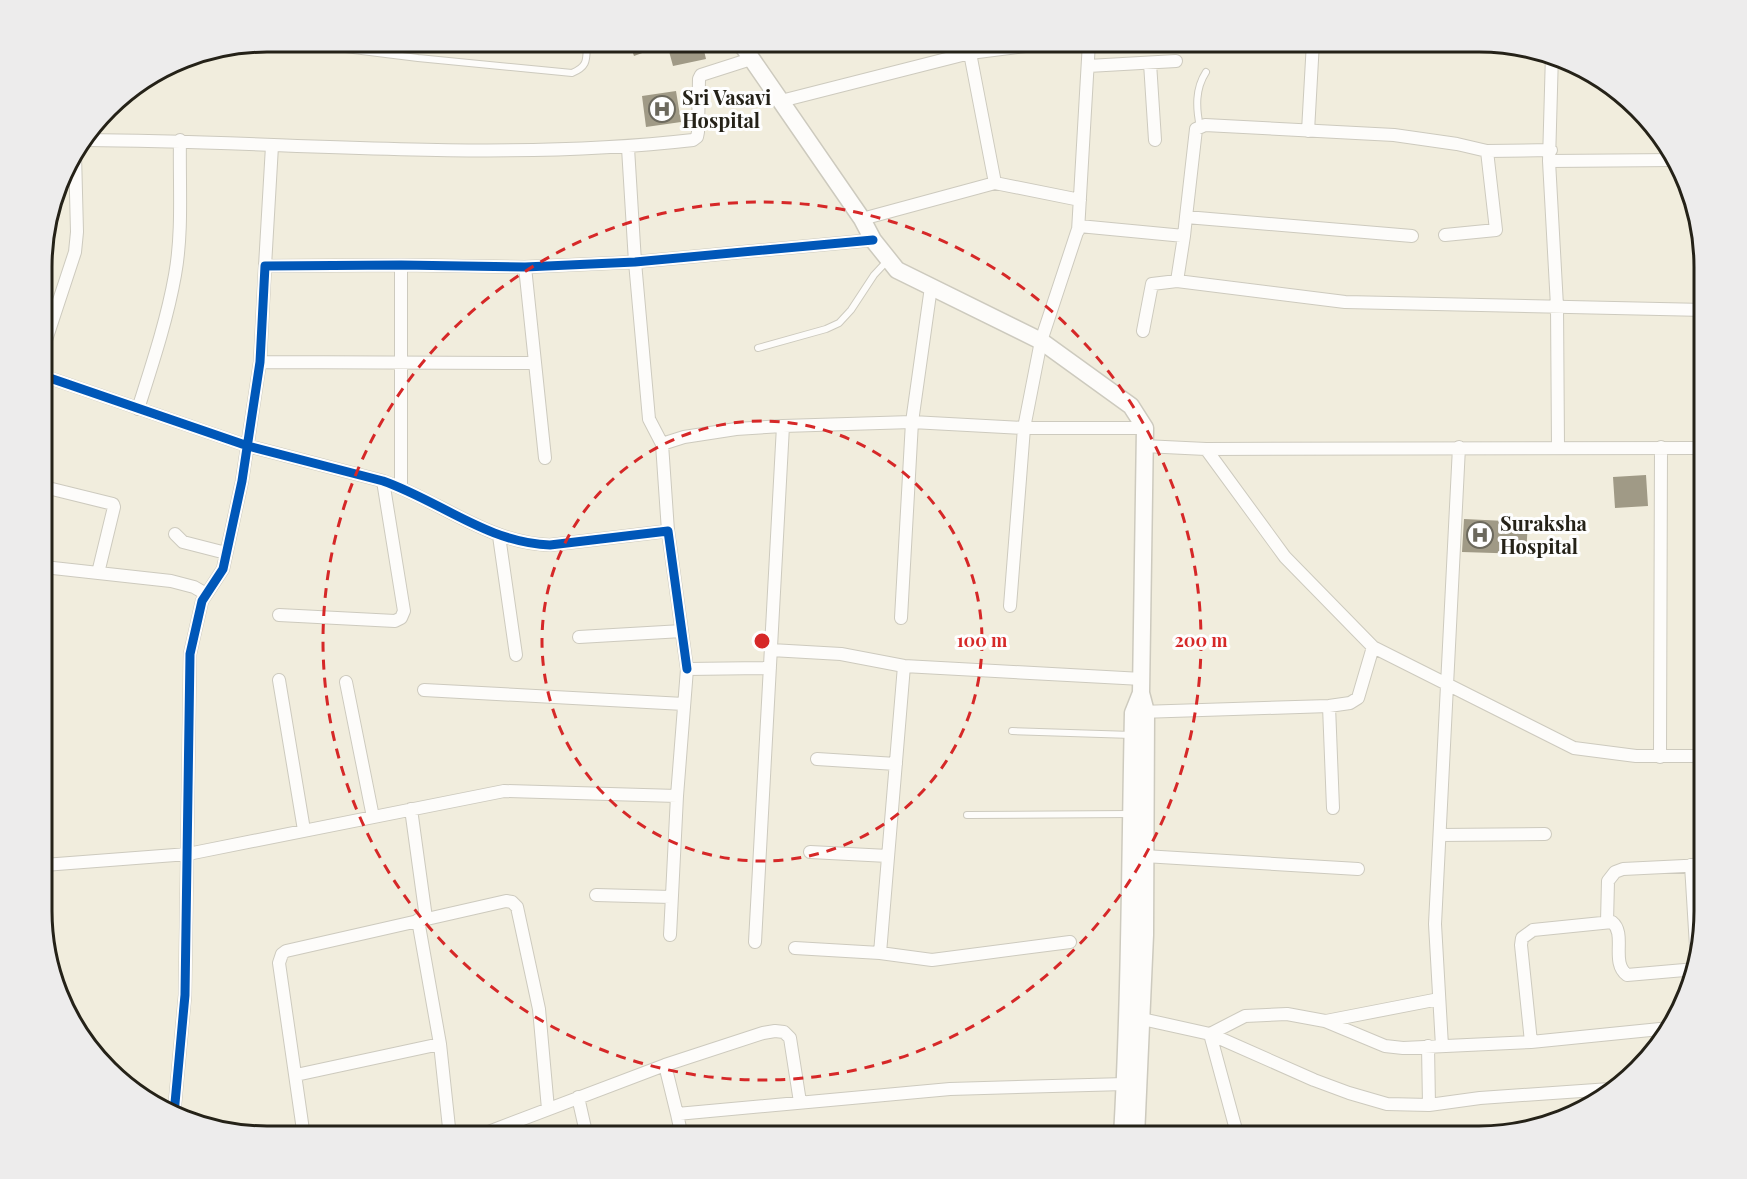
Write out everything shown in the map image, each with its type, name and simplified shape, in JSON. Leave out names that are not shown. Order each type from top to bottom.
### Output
[{"type":"main road","points":[[746,52],[862,219],[873,240],[897,270],[1041,341],[1131,406],[1145,428],[1140,712],[1144,856],[1128,1002],[1123,1126]]},
{"type":"main road","points":[[1137,1126],[1142,1019],[1130,814],[1132,735],[1140,712]]},
{"type":"street","points":[[781,101],[978,52]]},
{"type":"street","points":[[1078,231],[1089,52]]},
{"type":"street","points":[[1308,131],[1312,52]]},
{"type":"street","points":[[970,53],[995,183]]},
{"type":"street","points":[[95,140],[180,140],[272,146],[456,150],[628,148],[693,140],[697,137],[698,132],[701,75],[751,59]]},
{"type":"street","points":[[1088,66],[1176,61]]},
{"type":"street","points":[[1150,63],[1155,140]]},
{"type":"street","points":[[1552,65],[1550,155],[1557,306],[1558,447]]},
{"type":"street","points":[[1177,281],[1196,129],[1205,125],[1394,135],[1488,151],[1666,160]]},
{"type":"street","points":[[138,409],[161,336],[176,273],[180,140]]},
{"type":"street","points":[[175,1105],[185,995],[190,654],[202,601],[223,569],[248,446],[260,362],[272,146]]},
{"type":"street","points":[[628,148],[635,262],[649,419],[662,444],[668,531],[687,669],[677,796],[670,935]]},
{"type":"street","points":[[1445,235],[1496,230],[1488,151]]},
{"type":"street","points":[[52,322],[75,252],[77,232],[75,171]]},
{"type":"street","points":[[862,219],[995,183],[1080,200]]},
{"type":"street","points":[[1186,217],[1412,236]]},
{"type":"street","points":[[1010,606],[1024,428],[1041,341],[1079,226],[1184,236]]},
{"type":"street","points":[[266,266],[525,267],[635,262],[873,240]]},
{"type":"street","points":[[400,487],[402,265]]},
{"type":"street","points":[[525,267],[545,458]]},
{"type":"street","points":[[1143,331],[1152,284],[1177,281],[1345,302],[1694,310]]},
{"type":"street","points":[[901,618],[912,422],[932,287]]},
{"type":"street","points":[[260,362],[535,363]]},
{"type":"street","points":[[52,379],[248,446],[383,481],[400,487],[499,536],[530,544],[550,545],[668,531]]},
{"type":"street","points":[[662,444],[684,437],[735,429],[783,426],[912,422],[1024,428],[1145,428]]},
{"type":"street","points":[[755,942],[783,426]]},
{"type":"street","points":[[1144,446],[1206,448],[1694,448]]},
{"type":"street","points":[[1442,1046],[1436,924],[1459,447]]},
{"type":"street","points":[[1660,757],[1661,447]]},
{"type":"street","points":[[1206,448],[1285,557],[1373,648],[1574,748],[1636,756],[1694,756]]},
{"type":"street","points":[[279,615],[395,621],[401,618],[404,611],[383,481]]},
{"type":"street","points":[[52,488],[113,504],[98,573]]},
{"type":"street","points":[[175,534],[183,542],[226,553]]},
{"type":"street","points":[[499,536],[516,655]]},
{"type":"street","points":[[52,568],[171,581],[194,587],[206,594]]},
{"type":"street","points":[[579,637],[682,631]]},
{"type":"street","points":[[1140,712],[1329,706],[1350,703],[1358,698],[1373,648]]},
{"type":"street","points":[[771,650],[841,654],[904,666],[1142,686]]},
{"type":"street","points":[[880,953],[904,666]]},
{"type":"street","points":[[687,669],[770,668]]},
{"type":"street","points":[[279,680],[304,830]]},
{"type":"street","points":[[346,682],[373,817]]},
{"type":"street","points":[[424,690],[684,704]]},
{"type":"street","points":[[1329,706],[1334,808]]},
{"type":"street","points":[[817,759],[896,764]]},
{"type":"street","points":[[52,865],[188,854],[504,790],[677,796]]},
{"type":"street","points":[[411,809],[422,919],[449,1126]]},
{"type":"street","points":[[1440,836],[1545,834]]},
{"type":"street","points":[[810,852],[888,856]]},
{"type":"street","points":[[1144,856],[1358,869]]},
{"type":"street","points":[[1691,866],[1694,914]]},
{"type":"street","points":[[1607,922],[1608,881],[1615,872],[1623,869],[1694,866]]},
{"type":"street","points":[[596,896],[671,897]]},
{"type":"street","points":[[303,1126],[279,963],[282,954],[286,951],[506,901],[512,902],[517,907],[539,1008],[548,1109]]},
{"type":"street","points":[[1531,1042],[1521,945],[1522,938],[1533,930],[1607,922],[1615,924],[1619,965],[1627,975],[1686,970]]},
{"type":"street","points":[[795,948],[880,953],[932,960],[1070,942]]},
{"type":"street","points":[[1325,1021],[1439,999]]},
{"type":"street","points":[[1210,1034],[1245,1016],[1287,1014],[1325,1021],[1385,1046],[1428,1047],[1531,1042],[1659,1029]]},
{"type":"street","points":[[1142,1019],[1210,1034],[1348,1093],[1387,1104],[1429,1105],[1480,1098],[1599,1090]]},
{"type":"street","points":[[506,1126],[664,1065],[775,1031],[784,1032],[790,1038],[800,1102]]},
{"type":"street","points":[[1210,1034],[1235,1126]]},
{"type":"street","points":[[296,1075],[440,1044]]},
{"type":"street","points":[[1428,1047],[1429,1105]]},
{"type":"street","points":[[664,1065],[680,1126]]},
{"type":"street","points":[[677,1114],[950,1089],[1125,1084]]},
{"type":"street","points":[[578,1097],[585,1126]]},
{"type":"lane","points":[[370,52],[572,73],[581,69],[585,63],[586,52]]},
{"type":"lane","points":[[1200,127],[1198,94],[1200,81],[1206,72]]},
{"type":"lane","points":[[758,348],[826,329],[839,323],[851,310],[874,275],[889,260]]},
{"type":"lane","points":[[1012,731],[1132,735]]},
{"type":"lane","points":[[967,815],[1130,814]]},
{"type":"building","points":[[633,52],[645,52],[634,56]]},
{"type":"building","points":[[669,52],[704,52],[706,59],[673,66]]},
{"type":"building","points":[[676,91],[681,122],[646,127],[642,96]]},
{"type":"building","points":[[1646,475],[1648,506],[1615,508],[1613,477]]},
{"type":"building","points":[[1464,519],[1528,522],[1526,554],[1462,552]]},
{"type":"cycle path","points":[[175,1105],[185,995],[190,654],[202,601],[223,569],[242,481],[260,362],[265,266],[525,267],[635,262],[873,240]]},
{"type":"cycle path","points":[[52,379],[248,446],[383,481],[506,537],[550,545],[668,531],[687,669]]},
{"type":"place","name":"Sri Vasavi Hospital","points":[[662,109]]},
{"type":"place","name":"Suraksha Hospital","points":[[1480,535]]}]
